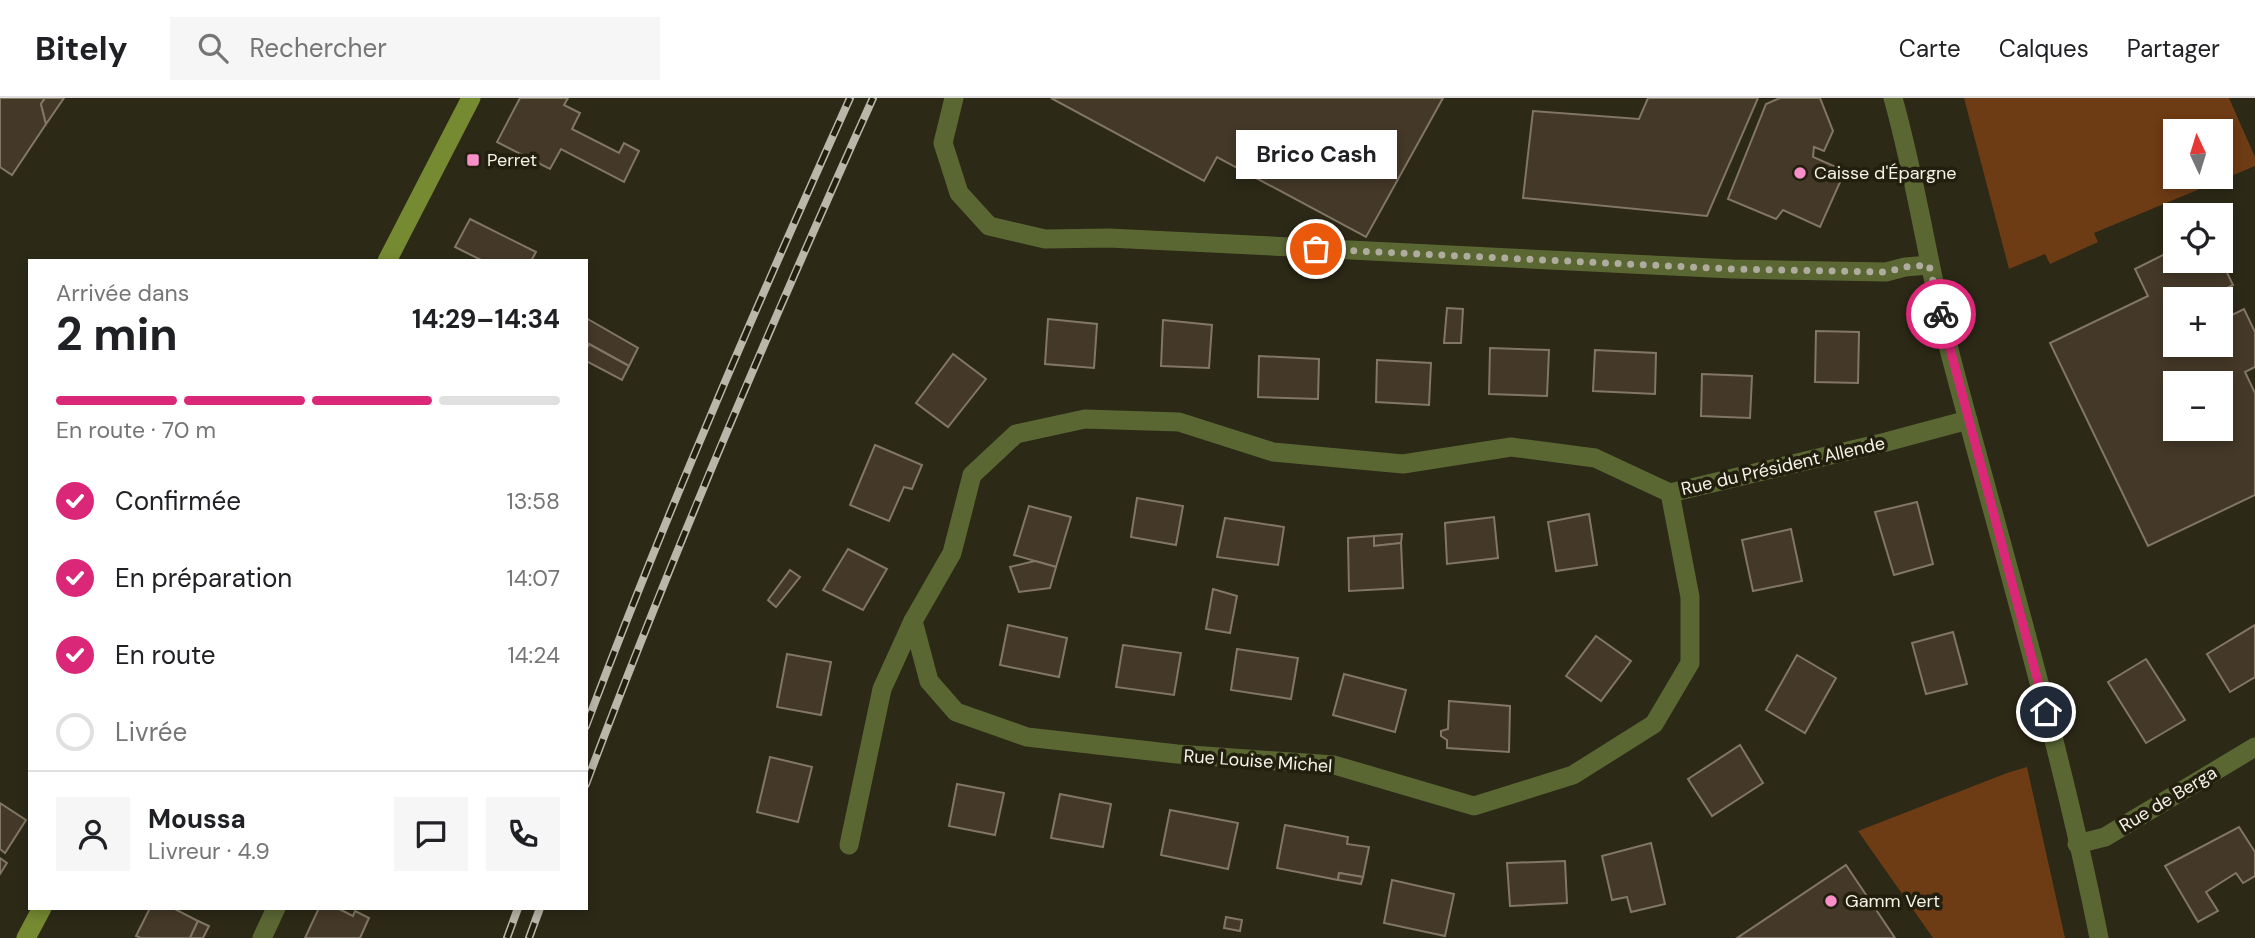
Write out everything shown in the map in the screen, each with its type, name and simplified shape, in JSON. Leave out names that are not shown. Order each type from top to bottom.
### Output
[{"type":"main road","points":[[388,259],[471,98]]},
{"type":"main road","points":[[26,938],[41,910]]},
{"type":"street","points":[[954,98],[943,143],[959,193],[989,226],[1045,239],[1109,238],[1732,269],[1886,272],[1929,265]]},
{"type":"street","points":[[1893,98],[1929,265],[1968,420],[2019,603],[2099,938]]},
{"type":"street","name":"Rue du Président Allende","points":[[849,845],[882,689],[913,621],[952,554],[972,475],[1016,434],[1085,419],[1179,422],[1273,452],[1403,464],[1511,447],[1595,458],[1670,493],[1968,420]]},
{"type":"street","name":"Rue Louise Michel","points":[[913,621],[929,681],[956,712],[1027,737],[1177,754],[1334,765],[1474,806],[1573,775],[1654,724],[1690,663],[1690,597],[1670,493]]},
{"type":"street","name":"Rue de Berga","points":[[2077,844],[2105,836],[2255,747]]},
{"type":"street","points":[[262,938],[275,910]]},
{"type":"shaded area","points":[[1964,98],[2229,98],[2255,157],[2255,166],[2233,175],[2233,119],[2163,119],[2163,189],[2200,189],[2094,233],[2098,242],[2050,264],[2045,254],[2009,269]]},
{"type":"shaded area","points":[[2027,767],[2065,938],[1933,938],[1858,831]]},
{"type":"building","points":[[0,98],[45,98],[41,104],[46,124],[12,175],[0,167]]},
{"type":"building","points":[[45,98],[64,98],[46,124],[41,104]]},
{"type":"building","points":[[520,98],[568,98],[564,105],[580,113],[572,129],[619,153],[624,143],[639,151],[624,182],[561,149],[550,169],[497,142]]},
{"type":"building","points":[[1051,98],[1443,98],[1366,237],[1217,157],[1204,181]]},
{"type":"building","points":[[1648,98],[1758,98],[1707,216],[1523,198],[1533,111],[1639,119]]},
{"type":"building","points":[[1780,98],[1820,98],[1833,131],[1824,151],[1814,147],[1813,157],[1845,171],[1820,227],[1783,210],[1776,219],[1728,199],[1766,104]]},
{"type":"building","points":[[470,219],[536,252],[532,259],[479,259],[455,247]]},
{"type":"building","points":[[2163,255],[2163,273],[2227,273],[2233,285],[2229,287],[2163,287],[2163,357],[2233,357],[2233,314],[2244,309],[2255,332],[2255,367],[2245,372],[2255,393],[2255,495],[2148,546],[2050,343],[2148,296],[2135,269]]},
{"type":"building","points":[[1447,308],[1463,309],[1461,343],[1444,343]]},
{"type":"building","points":[[588,319],[638,348],[629,366],[589,344],[588,346]]},
{"type":"building","points":[[1048,319],[1097,324],[1094,368],[1045,364]]},
{"type":"building","points":[[1163,320],[1212,325],[1209,368],[1161,366]]},
{"type":"building","points":[[1816,331],[1859,332],[1858,383],[1815,382]]},
{"type":"building","points":[[589,344],[629,366],[622,380],[588,362]]},
{"type":"building","points":[[1490,348],[1549,350],[1547,396],[1489,394]]},
{"type":"building","points":[[1595,350],[1656,353],[1655,394],[1593,391]]},
{"type":"building","points":[[953,354],[986,379],[948,427],[916,403]]},
{"type":"building","points":[[1259,356],[1319,359],[1318,399],[1258,397]]},
{"type":"building","points":[[1377,360],[1431,363],[1429,405],[1376,402]]},
{"type":"building","points":[[1702,374],[1752,376],[1750,418],[1701,416]]},
{"type":"building","points":[[875,445],[922,465],[912,489],[904,487],[889,521],[850,505]]},
{"type":"building","points":[[1137,498],[1183,506],[1176,545],[1131,537]]},
{"type":"building","points":[[1917,502],[1933,564],[1894,575],[1875,512]]},
{"type":"building","points":[[1029,506],[1071,517],[1056,567],[1014,555]]},
{"type":"building","points":[[1589,514],[1597,565],[1556,571],[1548,522]]},
{"type":"building","points":[[1494,517],[1498,558],[1447,564],[1445,523]]},
{"type":"building","points":[[1225,518],[1284,527],[1278,565],[1217,557]]},
{"type":"building","points":[[1791,529],[1802,581],[1753,591],[1742,540]]},
{"type":"building","points":[[1402,534],[1401,543],[1374,546],[1374,536]]},
{"type":"building","points":[[1374,536],[1374,546],[1401,543],[1403,588],[1349,591],[1348,538]]},
{"type":"building","points":[[848,549],[887,569],[863,610],[823,590]]},
{"type":"building","points":[[1035,561],[1056,567],[1050,588],[1019,592],[1010,567]]},
{"type":"building","points":[[790,570],[800,577],[776,607],[768,600]]},
{"type":"building","points":[[1213,589],[1237,596],[1230,633],[1206,629]]},
{"type":"building","points":[[1008,625],[1067,638],[1059,677],[1000,665]]},
{"type":"building","points":[[2255,625],[2255,677],[2230,692],[2207,654]]},
{"type":"building","points":[[1953,632],[1967,684],[1926,694],[1912,643]]},
{"type":"building","points":[[1596,636],[1631,661],[1601,701],[1566,676]]},
{"type":"building","points":[[1123,645],[1181,653],[1174,695],[1116,687]]},
{"type":"building","points":[[1237,649],[1298,658],[1291,699],[1231,690]]},
{"type":"building","points":[[787,654],[831,662],[821,715],[777,707]]},
{"type":"building","points":[[1797,655],[1836,678],[1805,733],[1766,710]]},
{"type":"building","points":[[2146,659],[2185,720],[2146,743],[2108,682]]},
{"type":"building","points":[[1344,674],[1406,690],[1395,732],[1333,715]]},
{"type":"building","points":[[1449,701],[1510,706],[1509,752],[1447,748],[1447,740],[1441,736],[1441,731],[1448,729]]},
{"type":"building","points":[[1740,745],[1763,783],[1712,816],[1688,779]]},
{"type":"building","points":[[770,757],[812,767],[798,822],[757,812]]},
{"type":"building","points":[[957,784],[1004,793],[995,835],[949,826]]},
{"type":"building","points":[[1060,794],[1111,804],[1103,847],[1051,838]]},
{"type":"building","points":[[0,803],[26,820],[5,853],[0,849]]},
{"type":"building","points":[[1170,810],[1238,823],[1228,869],[1161,855]]},
{"type":"building","points":[[1285,825],[1348,837],[1347,844],[1369,847],[1363,877],[1339,873],[1338,880],[1277,868]]},
{"type":"building","points":[[2239,827],[2255,852],[2255,876],[2243,883],[2236,873],[2206,892],[2218,911],[2198,922],[2165,866]]},
{"type":"building","points":[[1651,843],[1665,904],[1631,912],[1627,897],[1612,900],[1602,856]]},
{"type":"building","points":[[0,858],[7,863],[0,874]]},
{"type":"building","points":[[1565,861],[1567,903],[1510,906],[1507,863]]},
{"type":"building","name":"Gamm Vert","points":[[1846,865],[1895,938],[1737,938]]},
{"type":"building","points":[[1339,873],[1363,877],[1361,884],[1338,880]]},
{"type":"building","points":[[1392,880],[1454,894],[1445,936],[1384,923]]},
{"type":"building","points":[[149,910],[177,910],[198,921],[190,938],[136,936]]},
{"type":"building","points":[[318,910],[341,910],[353,916],[355,911],[369,918],[360,938],[305,938]]},
{"type":"building","points":[[1226,917],[1242,920],[1240,931],[1224,928]]},
{"type":"building","points":[[198,921],[209,926],[203,938],[190,938]]},
{"type":"railway","points":[[588,721],[713,410],[850,98]]},
{"type":"railway","points":[[588,779],[724,439],[873,98]]},
{"type":"railway","points":[[507,938],[517,910]]},
{"type":"railway","points":[[529,938],[539,910]]},
{"type":"way so far","points":[[1316,249],[1757,269],[1886,272],[1929,265],[1941,314]]},
{"type":"place","name":"Perret","points":[[473,160]]},
{"type":"place","name":"Caisse d'Épargne","points":[[1800,173]]},
{"type":"place","name":"Brico Cash","points":[[1316,249]]},
{"type":"place","name":"Gamm Vert","points":[[1831,901]]},
{"type":"route","points":[[1941,314],[2046,712]]}]
